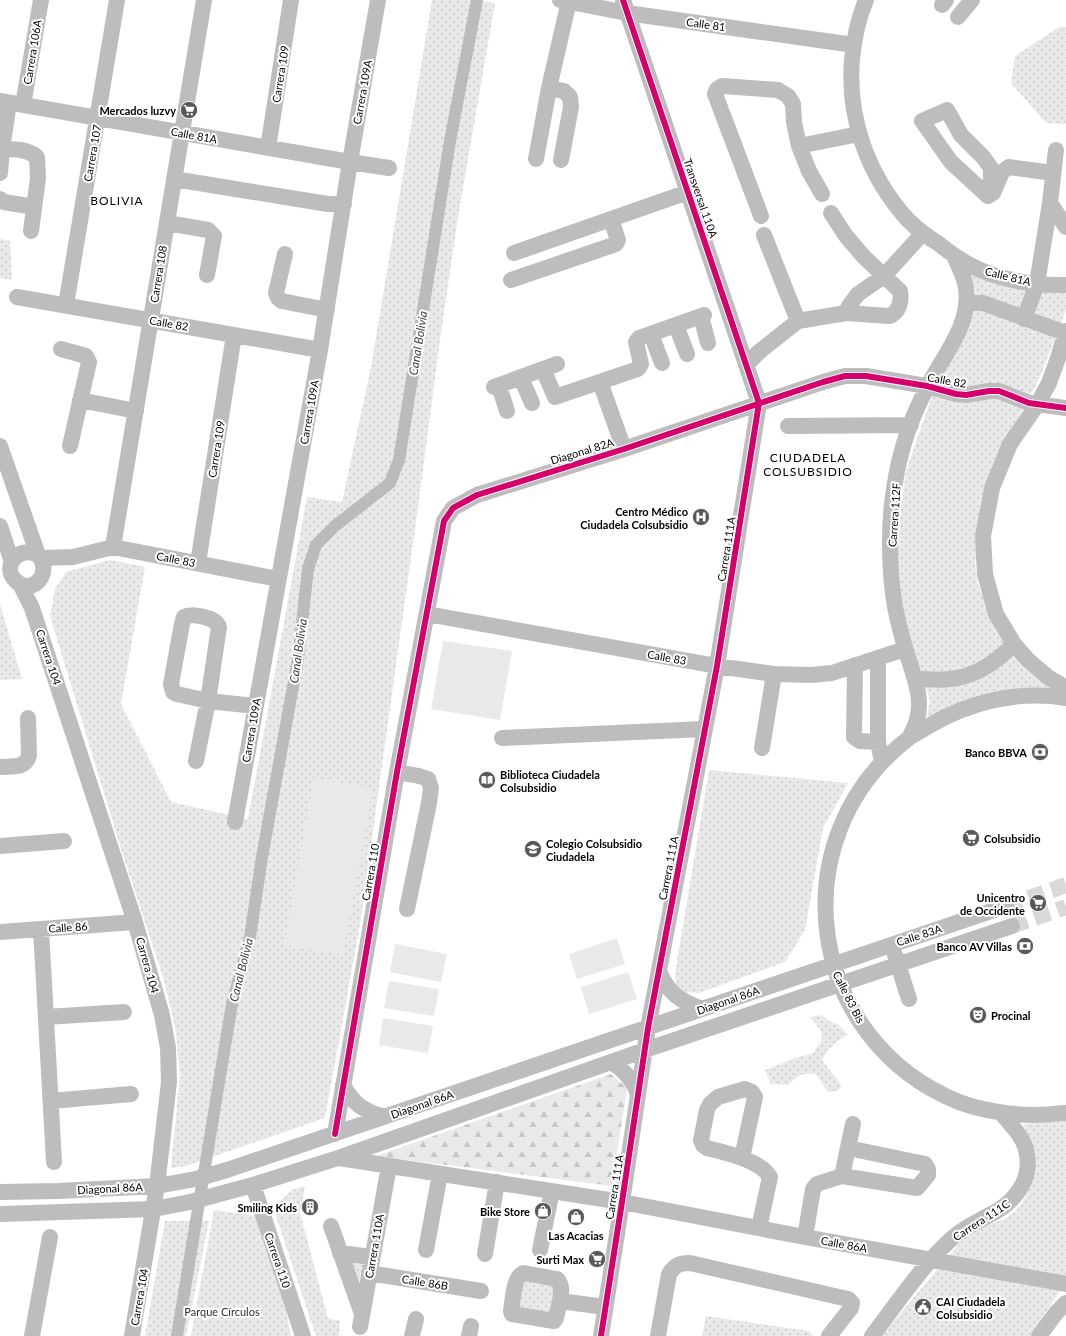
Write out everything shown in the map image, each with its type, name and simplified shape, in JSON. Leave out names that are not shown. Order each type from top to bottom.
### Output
[{"type":"street","name":"Carrera 106A","points":[[0,173],[2,149],[11,103],[41,0]]},
{"type":"street","name":"Carrera 107","points":[[66,305],[117,0]]},
{"type":"street","name":"Carrera 108","points":[[113,548],[204,0]]},
{"type":"street","name":"Carrera 109","points":[[268,148],[291,0]]},
{"type":"street","name":"Carrera 109A","points":[[235,822],[327,310],[350,162],[378,0]]},
{"type":"street","points":[[866,0],[858,25],[851,71],[852,97],[859,134],[864,149],[876,175],[891,199],[909,220],[923,233],[954,255]]},
{"type":"street","points":[[958,17],[972,0]]},
{"type":"street","points":[[536,159],[564,1]]},
{"type":"street","name":"Calle 81","points":[[564,1],[625,6],[854,45]]},
{"type":"street","name":"Transversal 110A","points":[[625,6],[759,404]]},
{"type":"street","points":[[762,216],[715,94],[717,88],[722,86],[778,90],[788,96],[793,104],[794,122],[799,146],[809,171],[822,194]]},
{"type":"street","points":[[549,88],[564,91],[570,97],[571,108],[561,160]]},
{"type":"street","name":"Calle 81A","points":[[11,103],[389,168]]},
{"type":"street","points":[[947,110],[960,135],[983,157],[991,168],[988,196],[951,162],[922,121],[947,110]]},
{"type":"street","points":[[799,146],[859,134]]},
{"type":"street","points":[[2,149],[16,149],[31,152],[37,157],[38,178],[31,231]]},
{"type":"street","points":[[1024,319],[1037,284],[1050,203],[1056,150]]},
{"type":"street","points":[[988,196],[993,193],[1002,172],[1009,167],[1053,172]]},
{"type":"street","points":[[174,179],[328,204],[344,204]]},
{"type":"street","points":[[514,253],[688,192]]},
{"type":"street","points":[[0,199],[4,202],[34,207]]},
{"type":"street","points":[[1050,203],[1066,227]]},
{"type":"street","points":[[746,365],[760,351],[798,320],[846,313],[889,316],[897,312],[901,296],[900,291],[864,257],[846,236],[831,213]]},
{"type":"street","points":[[511,280],[616,244],[618,240],[611,219]]},
{"type":"street","points":[[167,223],[208,230],[211,232],[214,236],[207,276]]},
{"type":"street","points":[[846,313],[849,306],[858,294],[884,276],[923,233]]},
{"type":"street","points":[[764,235],[798,320]]},
{"type":"street","points":[[285,254],[276,293],[278,298],[282,301],[327,310]]},
{"type":"street","name":"Calle 81A","points":[[954,255],[973,267],[1015,280],[1037,284],[1066,285]]},
{"type":"street","name":"Carrera 112F","points":[[909,738],[916,727],[920,700],[895,608],[891,562],[891,528],[894,490],[903,448],[911,425],[927,386],[962,323],[966,306],[966,289],[963,275],[954,255]]},
{"type":"street","name":"Calle 82","points":[[17,297],[320,350]]},
{"type":"street","points":[[966,306],[973,303],[983,303],[1024,319],[1066,332],[1048,383],[1037,405],[1010,444],[992,488],[983,536],[985,574],[996,614],[1014,644],[1048,677],[1066,688]]},
{"type":"street","points":[[507,411],[496,386],[550,367],[554,397],[638,369],[641,364],[636,342],[637,340],[702,316],[708,343]]},
{"type":"street","points":[[676,325],[686,354]]},
{"type":"street","points":[[651,334],[662,363]]},
{"type":"street","name":"Carrera 109","points":[[198,563],[234,335]]},
{"type":"street","points":[[61,349],[86,356],[89,362],[70,446]]},
{"type":"street","name":"Calle 82","points":[[823,382],[845,376],[856,376],[927,386],[956,394],[966,395],[989,391],[999,391],[1022,401],[1037,405],[1066,408]]},
{"type":"street","points":[[522,378],[532,403]]},
{"type":"street","points":[[600,382],[624,449]]},
{"type":"street","name":"Diagonal 82A","points":[[427,614],[444,521],[453,508],[477,495],[624,449],[823,382]]},
{"type":"street","points":[[80,400],[136,410]]},
{"type":"street","name":"Carrera 111A","points":[[600,1336],[648,1028],[717,666],[759,404]]},
{"type":"street","points":[[788,426],[911,425]]},
{"type":"street","points":[[0,446],[44,568],[43,574],[16,576]]},
{"type":"street","name":"Carrera 104","points":[[0,526],[16,576],[32,608],[135,922],[162,1015],[168,1048],[169,1082],[157,1186],[132,1336]]},
{"type":"street","name":"Calle 83","points":[[73,557],[39,557],[28,552],[23,552],[14,558],[16,576],[73,557],[113,548],[278,579]]},
{"type":"street","points":[[196,761],[208,701],[218,624],[213,620],[193,614],[184,617],[182,620],[171,689],[177,694],[208,701],[256,706]]},
{"type":"street","name":"Calle 83","points":[[427,614],[717,666],[774,674],[812,675],[832,673],[906,650]]},
{"type":"street","name":"Carrera 110","points":[[335,1134],[427,614]]},
{"type":"street","points":[[915,678],[952,680],[969,675],[986,668],[1001,657],[1014,644]]},
{"type":"street","points":[[878,658],[878,742],[882,762]]},
{"type":"street","points":[[855,665],[854,737],[860,741],[878,742]]},
{"type":"street","points":[[762,748],[774,674]]},
{"type":"street","name":"Calle 83 Bis","points":[[1066,698],[1052,696],[1015,696],[979,703],[942,717],[909,738],[882,762],[856,797],[842,823],[831,857],[825,893],[826,929],[833,965],[840,985],[860,1023],[887,1056],[921,1083],[959,1102],[1001,1113],[1034,1115],[1066,1113]]},
{"type":"street","points":[[0,767],[20,766],[25,764],[28,760],[28,718]]},
{"type":"street","points":[[502,738],[704,729]]},
{"type":"street","points":[[398,772],[428,779],[431,788],[407,909]]},
{"type":"street","points":[[0,846],[64,841]]},
{"type":"street","name":"Calle 83A","points":[[833,965],[1005,906],[1012,926],[840,985]]},
{"type":"street","name":"Calle 86","points":[[0,932],[135,922]]},
{"type":"street","points":[[41,929],[54,1162]]},
{"type":"street","points":[[892,944],[909,999]]},
{"type":"street","name":"Diagonal 86A","points":[[0,1192],[58,1191],[157,1186],[196,1179],[335,1134],[833,965]]},
{"type":"street","points":[[659,971],[675,996],[688,1004],[702,1009]]},
{"type":"street","name":"Diagonal 86A","points":[[0,1214],[154,1209],[190,1202],[253,1185],[338,1158],[645,1050],[840,985]]},
{"type":"street","points":[[46,1017],[124,1012]]},
{"type":"street","points":[[611,1062],[632,1079],[638,1094]]},
{"type":"street","points":[[344,1085],[350,1096],[360,1106],[371,1113],[384,1117]]},
{"type":"street","points":[[51,1101],[131,1094]]},
{"type":"street","name":"Carrera 111C","points":[[872,1336],[946,1243],[960,1231],[998,1210],[1013,1199],[1024,1182],[1028,1165],[1026,1150],[1018,1134],[1001,1113]]},
{"type":"street","points":[[842,1176],[853,1124]]},
{"type":"street","points":[[805,1236],[812,1189],[817,1184],[842,1176],[916,1188],[928,1175],[928,1169],[925,1164],[848,1148]]},
{"type":"street","name":"Diagonal 86A","points":[[338,1158],[622,1202]]},
{"type":"street","points":[[742,1158],[766,1171],[770,1177],[759,1228]]},
{"type":"street","name":"Carrera 110A","points":[[340,1253],[361,1320],[389,1166]]},
{"type":"street","points":[[426,1250],[440,1174]]},
{"type":"street","points":[[485,1254],[497,1182]]},
{"type":"street","name":"Carrera 110","points":[[253,1185],[303,1336]]},
{"type":"street","points":[[540,1250],[552,1191]]},
{"type":"street","name":"Calle 86A","points":[[622,1202],[1066,1284]]},
{"type":"street","points":[[331,1226],[340,1253],[370,1265]]},
{"type":"street","points":[[32,1336],[50,1237]]},
{"type":"street","points":[[658,1336],[669,1274],[673,1267],[680,1263],[690,1263],[848,1299],[852,1303],[851,1308],[829,1336]]},
{"type":"street","name":"Calle 86B","points":[[370,1265],[481,1291]]},
{"type":"street","points":[[560,1301],[605,1307]]},
{"type":"street","points":[[1039,1336],[1056,1313],[1066,1303]]},
{"type":"street","points":[[412,1336],[416,1319]]},
{"type":"green space","points":[[432,0],[477,0],[495,3],[458,217],[360,924],[325,1118],[186,1166],[171,1168],[180,1076],[176,1032],[164,980],[122,852],[50,616],[55,589],[66,572],[110,560],[145,567],[121,704],[171,802],[248,819],[307,497],[342,502],[371,367]]},
{"type":"green space","points":[[1059,27],[1066,27],[1065,124],[1046,123],[1011,83],[1015,56]]},
{"type":"green space","points":[[0,239],[10,241],[12,280],[0,278]]},
{"type":"green space","points":[[971,274],[1018,288],[1041,292],[1066,292],[1066,310],[1040,377],[995,461],[984,489],[980,505],[975,565],[978,584],[990,613],[1062,692],[926,722],[930,700],[913,650],[903,612],[897,555],[900,514],[906,471],[931,399],[946,371],[974,307],[975,291]]},
{"type":"green space","points":[[0,604],[22,679],[0,680]]},
{"type":"green space","points":[[443,641],[512,651],[500,720],[431,709]]},
{"type":"green space","points":[[709,770],[848,783],[823,828],[805,930],[785,962],[699,993],[684,992],[676,985],[675,973]]},
{"type":"green space","points":[[314,778],[373,788],[343,955],[284,945]]},
{"type":"green space","points":[[617,938],[625,964],[577,979],[569,954]]},
{"type":"green space","points":[[395,944],[447,954],[441,982],[390,972]]},
{"type":"green space","points":[[628,972],[637,999],[589,1014],[581,987]]},
{"type":"green space","points":[[389,981],[439,989],[434,1016],[384,1008]]},
{"type":"green space","points":[[821,1015],[829,1021],[838,1024],[848,1035],[833,1045],[822,1060],[840,1083],[841,1088],[836,1091],[828,1092],[816,1074],[800,1075],[788,1085],[771,1084],[765,1070],[798,1057],[813,1053],[822,1040],[821,1030],[810,1017]]},
{"type":"green space","points":[[383,1018],[433,1026],[428,1053],[379,1045]]},
{"type":"green space","points":[[611,1074],[627,1088],[612,1186],[376,1156]]},
{"type":"green space","points":[[1066,1121],[1066,1282],[1030,1336],[881,1336],[966,1236],[1013,1213],[1025,1199],[1032,1181],[1035,1162],[1032,1144],[1023,1124]]},
{"type":"green space","points":[[305,1186],[300,1213],[328,1318],[340,1321],[339,1336],[316,1336],[276,1216],[279,1202],[292,1190]]},
{"type":"green space","name":"Parque Círculos","points":[[214,1210],[258,1216],[284,1298],[291,1336],[191,1336]]},
{"type":"green space","points":[[165,1221],[209,1221],[186,1336],[145,1336]]},
{"type":"green space","points":[[351,1260],[366,1263],[362,1287]]},
{"type":"green space","points":[[519,1279],[560,1285],[553,1320],[512,1313]]},
{"type":"green space","points":[[706,1316],[809,1331],[813,1336],[702,1336]]},
{"type":"waterway","name":"Canal Bolivia","points":[[177,1336],[232,1004],[250,937],[262,857],[298,659],[308,569],[316,545],[335,526],[390,483],[399,460],[450,141],[477,0]]},
{"type":"tunnel","points":[[1006,906],[1066,885]]},
{"type":"tunnel","points":[[1012,926],[1066,907]]},
{"type":"cycle path","points":[[601,1336],[648,1028],[717,666],[759,403],[623,0]]},
{"type":"cycle path","points":[[335,1134],[397,772],[444,521],[453,508],[477,495],[624,449],[823,382],[845,376],[866,376],[927,386],[956,394],[966,395],[989,391],[999,391],[1029,403],[1066,408]]},
{"type":"place","name":"Mercados luzvy","points":[[189,110]]},
{"type":"place","name":"Centro Médico Ciudadela Colsubsidio","points":[[701,517]]},
{"type":"place","name":"Banco BBVA","points":[[1040,752]]},
{"type":"place","name":"Biblioteca Ciudadela Colsubsidio","points":[[487,780]]},
{"type":"place","name":"Colsubsidio","points":[[971,838]]},
{"type":"place","name":"Colegio Colsubsidio Ciudadela","points":[[533,849]]},
{"type":"place","name":"Unicentro de Occidente","points":[[1038,903]]},
{"type":"place","name":"Banco AV Villas","points":[[1025,946]]},
{"type":"place","name":"Procinal","points":[[978,1015]]},
{"type":"place","name":"Smiling Kids","points":[[310,1207]]},
{"type":"place","name":"Bike Store","points":[[543,1211]]},
{"type":"place","name":"Las Acacias","points":[[576,1217]]},
{"type":"place","name":"Surti Max","points":[[597,1259]]},
{"type":"place","name":"CAI Ciudadela Colsubsidio","points":[[923,1307]]},
{"type":"district","name":"BOLIVIA","points":[[117,200]]},
{"type":"district","name":"CIUDADELA COLSUBSIDIO","points":[[808,464]]}]
